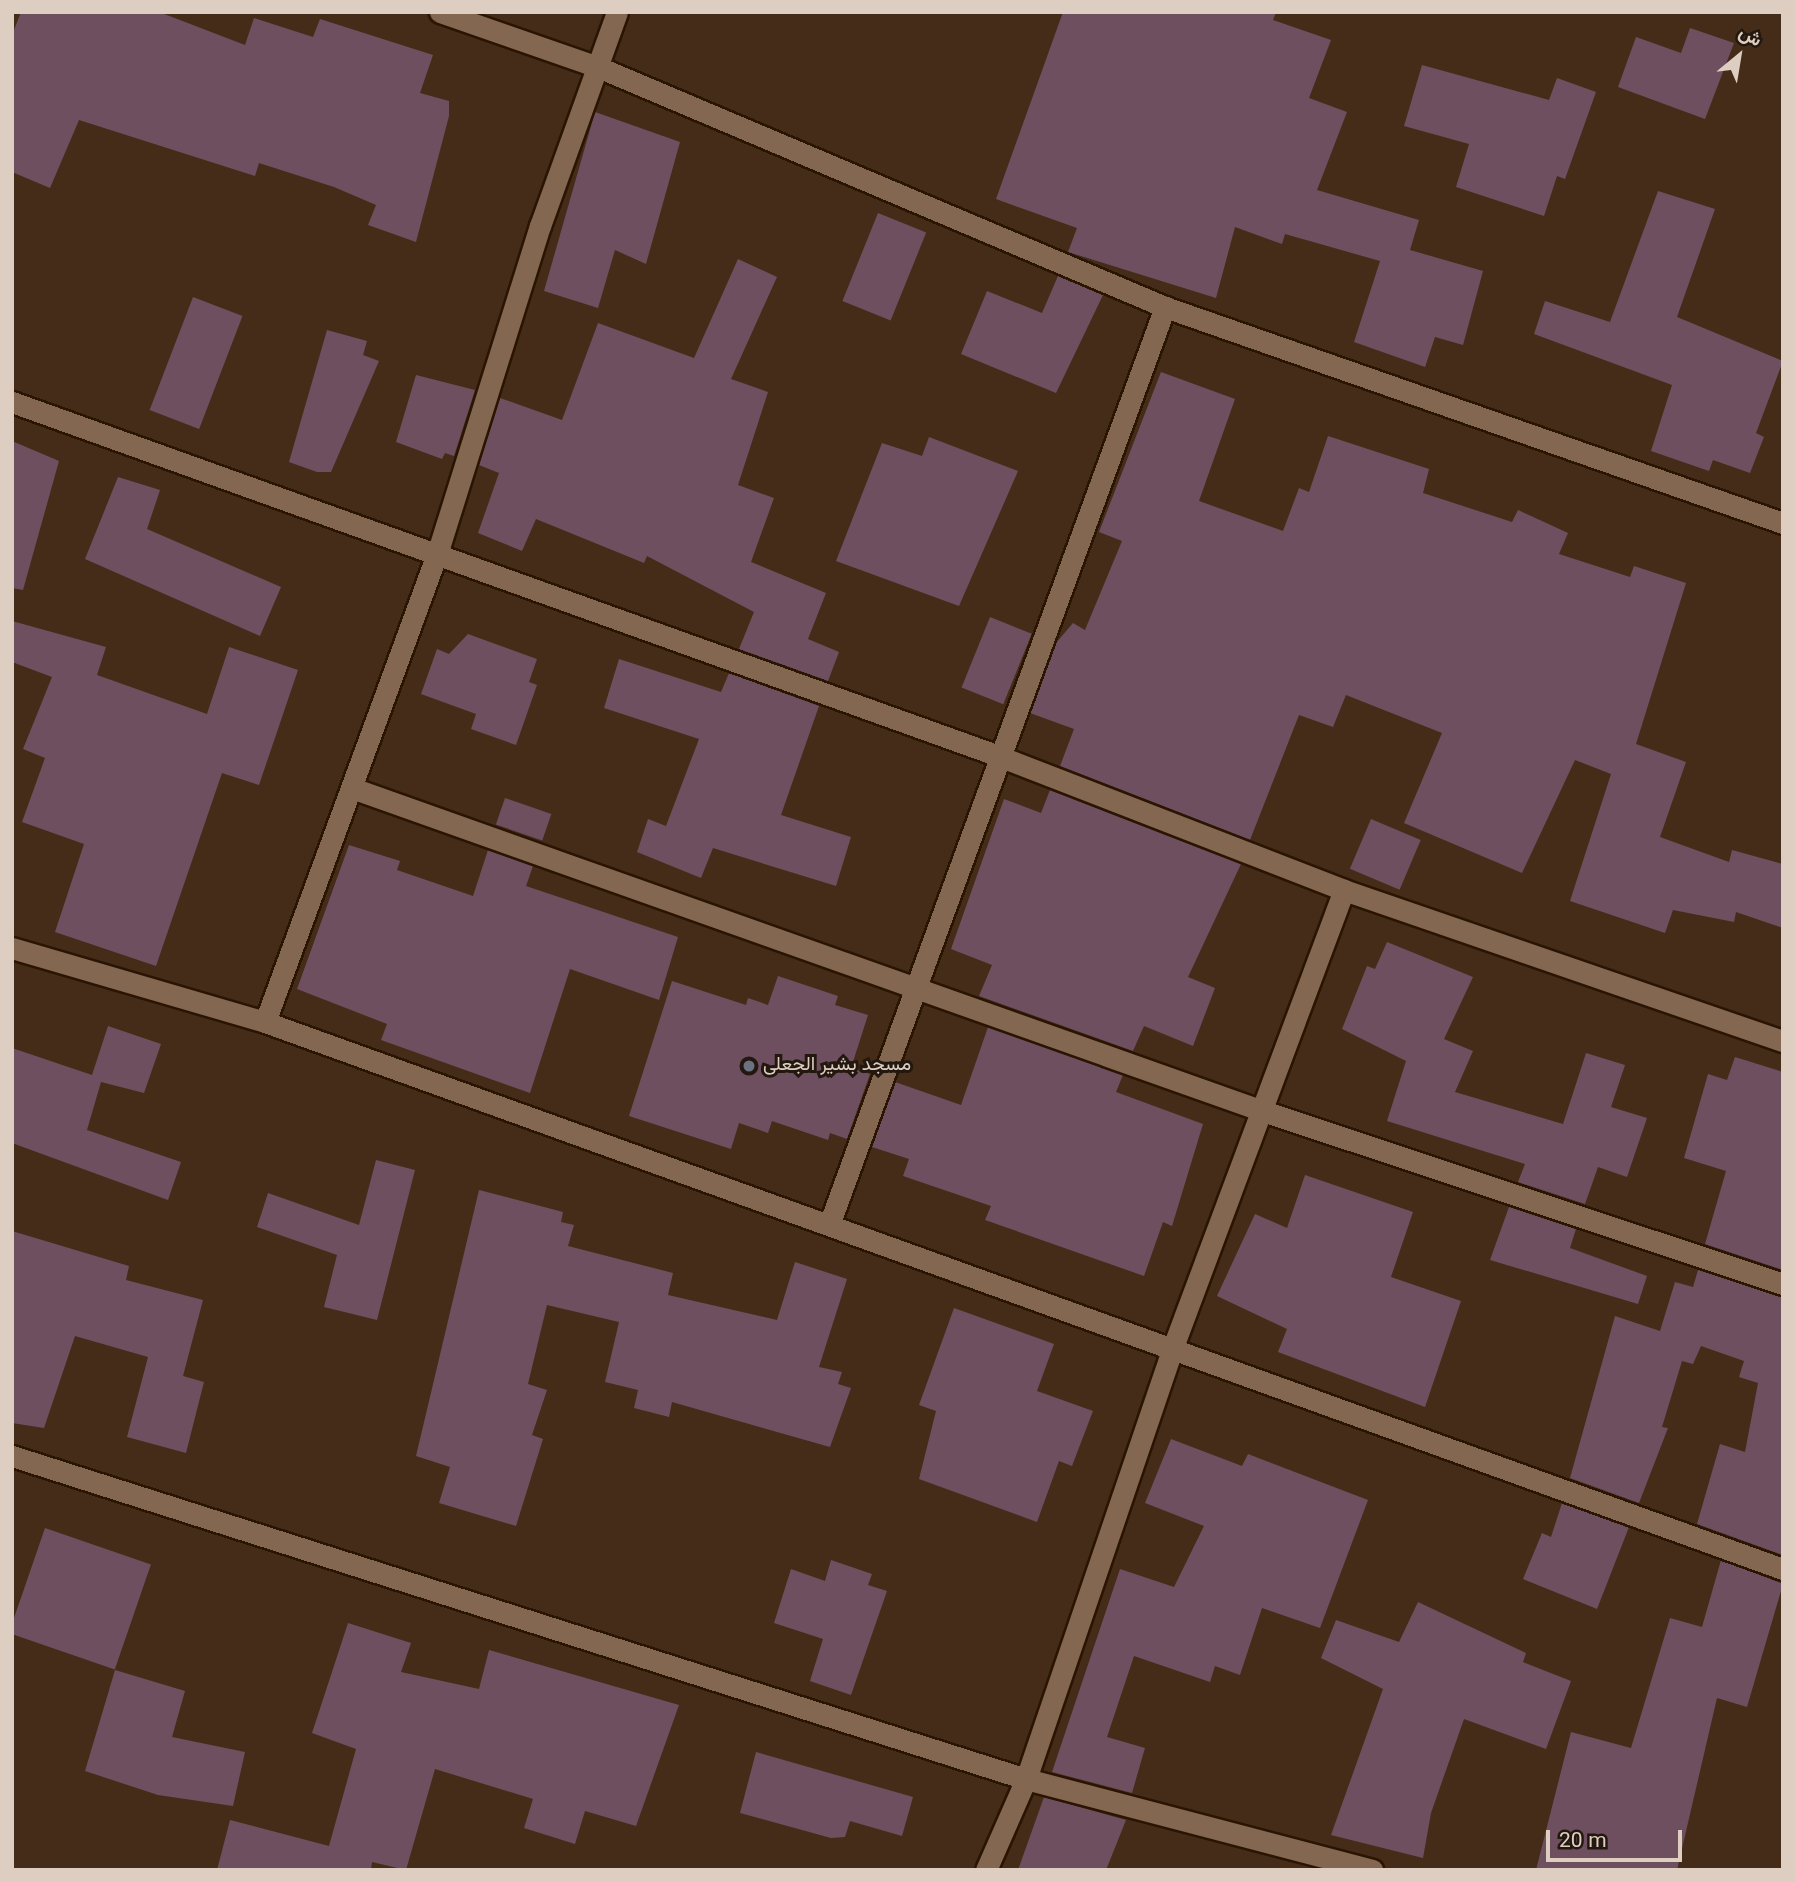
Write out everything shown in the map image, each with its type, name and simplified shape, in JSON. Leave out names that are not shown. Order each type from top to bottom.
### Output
[{"type":"street","points":[[440,12],[598,67],[1165,307],[1783,523]]},
{"type":"street","points":[[265,1022],[438,551],[617,12]]},
{"type":"street","points":[[829,1225],[996,755],[1165,307]]},
{"type":"street","points":[[12,402],[438,551],[996,755],[1344,890],[1783,1041]]},
{"type":"street","points":[[352,788],[1260,1110],[1783,1284]]},
{"type":"street","points":[[986,1870],[1026,1779],[1173,1347],[1344,890]]},
{"type":"street","points":[[12,948],[265,1022],[1783,1569]]},
{"type":"street","points":[[12,1456],[1026,1779],[1372,1870]]},
{"type":"building","points":[[21,12],[159,12],[245,45],[254,18],[313,37],[320,19],[433,55],[420,93],[449,101],[449,116],[416,242],[368,225],[376,205],[334,187],[259,163],[255,176],[79,120],[50,188],[12,172],[12,35]]},
{"type":"building","points":[[1063,12],[1276,12],[1273,20],[1331,40],[1309,98],[1347,112],[1317,190],[1419,220],[1410,250],[1483,271],[1463,345],[1435,337],[1425,367],[1354,342],[1380,261],[1285,234],[1282,244],[1235,227],[1216,298],[1068,252],[1077,228],[996,199]]},
{"type":"building","points":[[1690,28],[1734,43],[1705,119],[1618,87],[1636,37],[1681,53]]},
{"type":"building","points":[[1422,65],[1549,100],[1557,78],[1596,92],[1565,179],[1557,176],[1544,216],[1456,187],[1469,144],[1404,126]]},
{"type":"building","points":[[595,112],[680,142],[646,264],[615,250],[598,308],[544,291]]},
{"type":"building","points":[[1658,191],[1715,209],[1677,317],[1783,361],[1756,433],[1764,437],[1750,473],[1713,460],[1709,471],[1651,451],[1672,385],[1534,334],[1545,301],[1610,322]]},
{"type":"building","points":[[878,213],[926,232],[891,321],[842,301]]},
{"type":"building","points":[[738,259],[777,277],[731,379],[768,392],[738,485],[774,498],[751,562],[826,593],[808,639],[839,652],[828,681],[739,649],[754,612],[647,556],[644,563],[536,519],[522,551],[478,533],[499,473],[479,465],[500,398],[562,420],[598,323],[694,358]]},
{"type":"building","points":[[1058,276],[1103,295],[1056,393],[961,354],[987,291],[1042,313]]},
{"type":"building","points":[[193,297],[242,316],[199,429],[150,410]]},
{"type":"building","points":[[327,330],[367,341],[363,355],[379,361],[331,472],[317,472],[289,462]]},
{"type":"building","points":[[1161,372],[1235,399],[1199,501],[1283,531],[1299,488],[1309,492],[1328,436],[1429,469],[1423,493],[1512,522],[1518,510],[1568,533],[1559,554],[1630,577],[1634,566],[1686,583],[1636,744],[1686,762],[1660,837],[1729,862],[1732,850],[1783,864],[1783,928],[1736,912],[1734,922],[1673,910],[1665,933],[1570,901],[1611,774],[1575,760],[1522,873],[1404,823],[1442,733],[1346,695],[1333,727],[1299,715],[1250,840],[1060,766],[1074,729],[1030,713],[1056,643],[1073,623],[1085,630],[1122,541],[1099,532]]},
{"type":"building","points":[[416,375],[475,390],[454,456],[445,453],[442,459],[396,442]]},
{"type":"building","points":[[929,437],[1018,471],[959,606],[836,561],[882,443],[922,456]]},
{"type":"building","points":[[12,441],[59,461],[23,590],[12,588]]},
{"type":"building","points":[[118,477],[160,490],[147,529],[281,587],[260,636],[85,559]]},
{"type":"building","points":[[990,617],[1032,634],[1003,704],[962,687]]},
{"type":"building","points":[[12,621],[106,647],[97,675],[207,714],[229,647],[298,670],[259,785],[222,773],[156,966],[55,932],[84,844],[22,822],[45,758],[23,749],[52,677],[12,662]]},
{"type":"building","points":[[468,634],[537,659],[529,682],[537,685],[516,745],[471,729],[476,714],[421,694],[437,649],[449,654]]},
{"type":"building","points":[[619,659],[721,692],[729,673],[819,706],[781,815],[851,837],[836,886],[713,848],[701,878],[637,852],[648,819],[666,826],[699,739],[604,708]]},
{"type":"building","points":[[1050,790],[1241,864],[1188,977],[1215,988],[1193,1046],[1144,1026],[1133,1051],[979,996],[992,965],[951,949],[1004,799],[1041,813]]},
{"type":"building","points":[[505,798],[551,814],[542,840],[496,824]]},
{"type":"building","points":[[1371,819],[1421,840],[1400,890],[1350,869]]},
{"type":"building","points":[[349,845],[400,861],[397,870],[473,896],[488,850],[533,866],[526,886],[678,937],[659,1000],[570,969],[530,1093],[381,1040],[387,1024],[297,989]]},
{"type":"building","points":[[1387,942],[1473,977],[1444,1039],[1473,1051],[1455,1092],[1563,1124],[1586,1053],[1625,1065],[1611,1107],[1647,1118],[1627,1177],[1598,1167],[1585,1204],[1518,1182],[1525,1164],[1387,1121],[1406,1061],[1342,1029],[1367,966],[1375,969]]},
{"type":"building","name":"مسجد بشير الجعلى","points":[[778,976],[838,996],[835,1005],[868,1015],[851,1068],[870,1074],[847,1139],[830,1133],[828,1140],[772,1121],[768,1133],[739,1123],[731,1149],[629,1116],[672,981],[746,1005],[748,998],[768,1005]]},
{"type":"building","points":[[108,1026],[161,1044],[144,1093],[101,1082],[87,1130],[181,1162],[168,1200],[12,1143],[12,1048],[92,1075]]},
{"type":"building","points":[[988,1027],[1123,1075],[1116,1092],[1203,1124],[1172,1226],[1163,1222],[1144,1276],[985,1220],[991,1206],[903,1176],[909,1159],[872,1147],[895,1082],[961,1105]]},
{"type":"building","points":[[1735,1057],[1783,1072],[1783,1270],[1705,1244],[1726,1171],[1684,1158],[1708,1074],[1727,1080]]},
{"type":"building","points":[[376,1160],[415,1170],[377,1320],[324,1307],[337,1255],[257,1227],[268,1193],[359,1225]]},
{"type":"building","points":[[1305,1175],[1413,1212],[1391,1277],[1461,1301],[1425,1407],[1278,1352],[1287,1329],[1217,1296],[1255,1214],[1287,1228]]},
{"type":"building","points":[[479,1190],[563,1212],[561,1222],[574,1225],[568,1246],[673,1273],[668,1295],[777,1320],[795,1262],[847,1279],[819,1367],[842,1372],[838,1384],[851,1388],[830,1447],[672,1402],[669,1417],[634,1408],[638,1390],[605,1382],[619,1322],[547,1305],[528,1384],[547,1390],[532,1435],[543,1439],[516,1526],[439,1503],[450,1467],[416,1456]]},
{"type":"building","points":[[1509,1207],[1576,1229],[1570,1248],[1647,1276],[1638,1304],[1490,1260]]},
{"type":"building","points":[[12,1231],[129,1266],[126,1280],[203,1300],[183,1376],[204,1382],[186,1453],[127,1437],[148,1357],[75,1336],[44,1428],[12,1423]]},
{"type":"building","points":[[1698,1270],[1783,1297],[1783,1555],[1697,1524],[1720,1444],[1745,1452],[1758,1383],[1739,1377],[1744,1361],[1701,1346],[1693,1364],[1682,1361],[1662,1427],[1668,1428],[1639,1503],[1570,1478],[1615,1316],[1660,1331],[1675,1282],[1693,1287]]},
{"type":"building","points":[[954,1308],[1054,1344],[1037,1391],[1093,1411],[1072,1466],[1059,1461],[1037,1522],[919,1479],[936,1411],[919,1405]]},
{"type":"building","points":[[1171,1439],[1242,1466],[1248,1454],[1368,1500],[1320,1628],[1262,1608],[1240,1675],[1215,1666],[1210,1682],[1134,1656],[1107,1737],[1145,1748],[1132,1793],[1052,1772],[1120,1569],[1174,1587],[1204,1526],[1145,1503]]},
{"type":"building","points":[[1562,1503],[1629,1527],[1597,1609],[1523,1579],[1542,1533],[1551,1537]]},
{"type":"building","points":[[45,1528],[151,1564],[115,1669],[12,1634],[12,1624]]},
{"type":"building","points":[[831,1560],[872,1574],[868,1585],[887,1591],[851,1695],[810,1681],[823,1639],[774,1623],[791,1569],[825,1581]]},
{"type":"building","points":[[1721,1560],[1783,1584],[1747,1707],[1717,1698],[1677,1870],[1536,1870],[1571,1732],[1631,1748],[1670,1618],[1702,1627]]},
{"type":"building","points":[[1418,1602],[1526,1653],[1523,1662],[1571,1681],[1546,1749],[1464,1719],[1431,1813],[1423,1858],[1331,1835],[1383,1689],[1321,1658],[1336,1620],[1399,1642]]},
{"type":"building","points":[[348,1623],[411,1643],[401,1672],[479,1689],[489,1650],[679,1705],[636,1826],[585,1811],[575,1844],[524,1828],[533,1799],[435,1769],[406,1870],[372,1862],[371,1870],[217,1870],[230,1820],[329,1846],[356,1749],[312,1733]]},
{"type":"building","points":[[115,1670],[185,1691],[172,1737],[245,1752],[233,1806],[158,1795],[85,1771]]},
{"type":"building","points":[[756,1752],[913,1797],[902,1836],[850,1821],[845,1837],[831,1838],[740,1813]]},
{"type":"building","points":[[1044,1797],[1126,1820],[1106,1870],[1018,1870]]},
{"type":"place","name":"مسجد بشير الجعلى","points":[[749,1066]]}]
